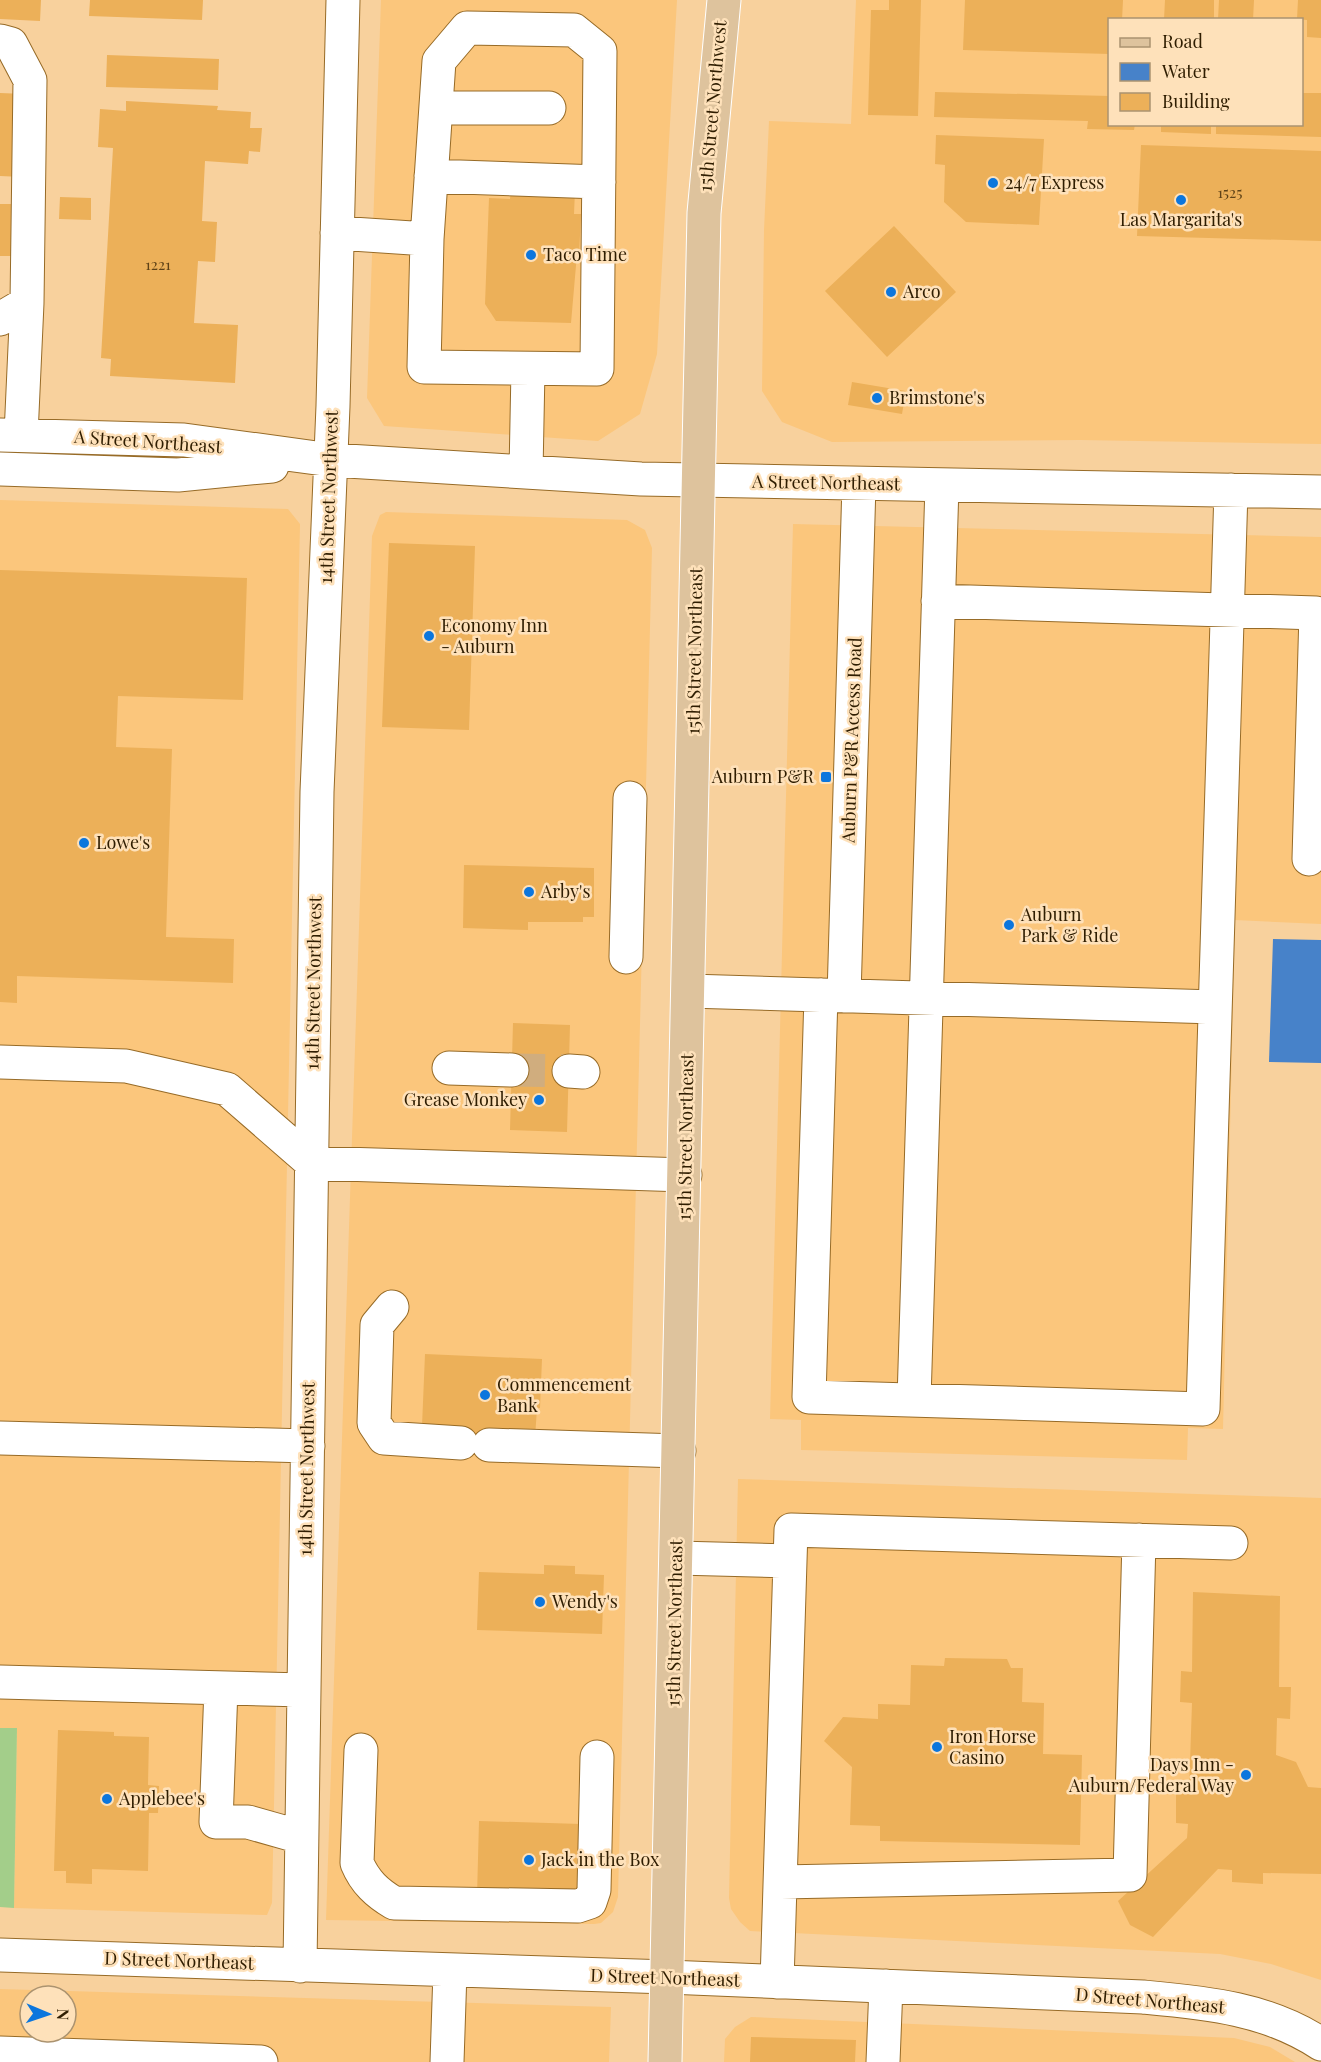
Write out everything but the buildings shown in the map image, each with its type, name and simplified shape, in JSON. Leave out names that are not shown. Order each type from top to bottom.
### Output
[{"type":"main road","name":"15th Street Northwest","points":[[704,213],[724,0]]},
{"type":"main road","name":"15th Street Northeast","points":[[665,2062],[704,213]]},
{"type":"street","name":"14th Street Northwest","points":[[300,1966],[317,792],[331,460],[343,0]]},
{"type":"street","points":[[466,28],[574,30],[600,51],[597,369],[424,367],[427,239],[436,108],[439,61],[466,28]]},
{"type":"street","points":[[0,42],[11,44],[30,80],[14,311],[11,435]]},
{"type":"street","points":[[436,108],[549,108]]},
{"type":"street","points":[[431,176],[599,182]]},
{"type":"street","points":[[337,233],[427,239]]},
{"type":"street","points":[[526,472],[528,369]]},
{"type":"street","name":"A Street Northeast","points":[[11,435],[183,440],[331,460],[699,481],[1321,492]]},
{"type":"street","name":"A Street Northeast","points":[[0,469],[178,475],[331,460]]},
{"type":"street","name":"Auburn P&R Access Road","points":[[860,484],[809,1397],[914,1400]]},
{"type":"street","points":[[942,485],[914,1400],[1203,1409],[1231,490]]},
{"type":"street","points":[[938,601],[1316,613],[1309,859]]},
{"type":"street","points":[[626,957],[630,798]]},
{"type":"street","points":[[689,991],[1215,1007]]},
{"type":"street","points":[[0,1062],[126,1066],[227,1089],[312,1163],[685,1175]]},
{"type":"street","points":[[449,1068],[512,1070]]},
{"type":"street","points":[[392,1307],[376,1325],[374,1423],[384,1438],[475,1444],[679,1451]]},
{"type":"street","points":[[0,1438],[308,1446]]},
{"type":"street","points":[[777,1982],[791,1530],[1231,1543]]},
{"type":"street","points":[[780,1882],[1130,1875],[1139,1540]]},
{"type":"street","points":[[677,1558],[790,1561]]},
{"type":"street","points":[[0,1682],[304,1690]]},
{"type":"street","points":[[221,1688],[216,1822],[248,1822],[301,1837]]},
{"type":"street","points":[[361,1750],[357,1863],[362,1875],[376,1892],[394,1903],[578,1906],[590,1902],[594,1890],[597,1757]]},
{"type":"street","name":"D Street Northeast","points":[[0,1955],[668,1977],[1107,1995],[1185,2001],[1252,2012],[1280,2021],[1321,2044]]},
{"type":"street","points":[[447,2062],[450,1971]]},
{"type":"street","points":[[883,2062],[886,1986]]},
{"type":"street","points":[[0,2053],[261,2062]]},
{"type":"shaded area","points":[[381,0],[677,0],[657,354],[640,414],[598,441],[384,426],[367,398]]},
{"type":"shaded area","points":[[856,0],[1321,0],[1321,444],[1080,440],[832,442],[782,422],[762,391],[764,230],[769,121],[851,124]]},
{"type":"shaded area","points":[[0,500],[288,509],[300,524],[272,1903],[267,1915],[14,1908],[17,1729],[0,1728]]},
{"type":"shaded area","points":[[386,512],[627,520],[645,530],[652,548],[618,1897],[613,1912],[601,1923],[326,1920],[372,536],[380,515]]},
{"type":"shaded area","name":"Auburn Park & Ride","points":[[793,524],[1321,537],[1321,924],[1235,920],[1223,1429],[1188,1428],[1187,1460],[801,1450],[801,1420],[770,1419]]},
{"type":"shaded area","points":[[738,1479],[1321,1498],[1321,1980],[1271,1964],[1220,1954],[750,1931],[731,1909],[729,1898]]},
{"type":"shaded area","points":[[0,1989],[18,1990],[18,2044],[78,2044],[78,1991],[611,2007],[609,2062],[0,2062]]},
{"type":"shaded area","points":[[751,2017],[1234,2038],[1270,2047],[1295,2062],[724,2062],[725,2039],[735,2027]]},
{"type":"green space","points":[[0,1728],[17,1728],[14,1908],[0,1907]]},
{"type":"water","points":[[1273,939],[1321,940],[1321,1063],[1269,1062]]},
{"type":"tunnel","points":[[512,1070],[569,1071]]},
{"type":"place","name":"24/7 Express","points":[[993,183]]},
{"type":"place","name":"Las Margarita's","points":[[1181,200]]},
{"type":"place","name":"Taco Time","points":[[531,255]]},
{"type":"place","name":"Arco","points":[[891,292]]},
{"type":"place","name":"Brimstone's","points":[[877,398]]},
{"type":"place","name":"Economy Inn - Auburn","points":[[429,636]]},
{"type":"place","name":"Auburn P&R","points":[[826,777]]},
{"type":"place","name":"Lowe's","points":[[84,843]]},
{"type":"place","name":"Arby's","points":[[529,892]]},
{"type":"place","name":"Auburn Park & Ride","points":[[1009,925]]},
{"type":"place","name":"Grease Monkey","points":[[539,1100]]},
{"type":"place","name":"Commencement Bank","points":[[485,1395]]},
{"type":"place","name":"Wendy's","points":[[540,1602]]},
{"type":"place","name":"Iron Horse Casino","points":[[937,1747]]},
{"type":"place","name":"Days Inn - Auburn/Federal Way","points":[[1246,1775]]},
{"type":"place","name":"Applebee's","points":[[107,1799]]},
{"type":"place","name":"Jack in the Box","points":[[529,1860]]}]
